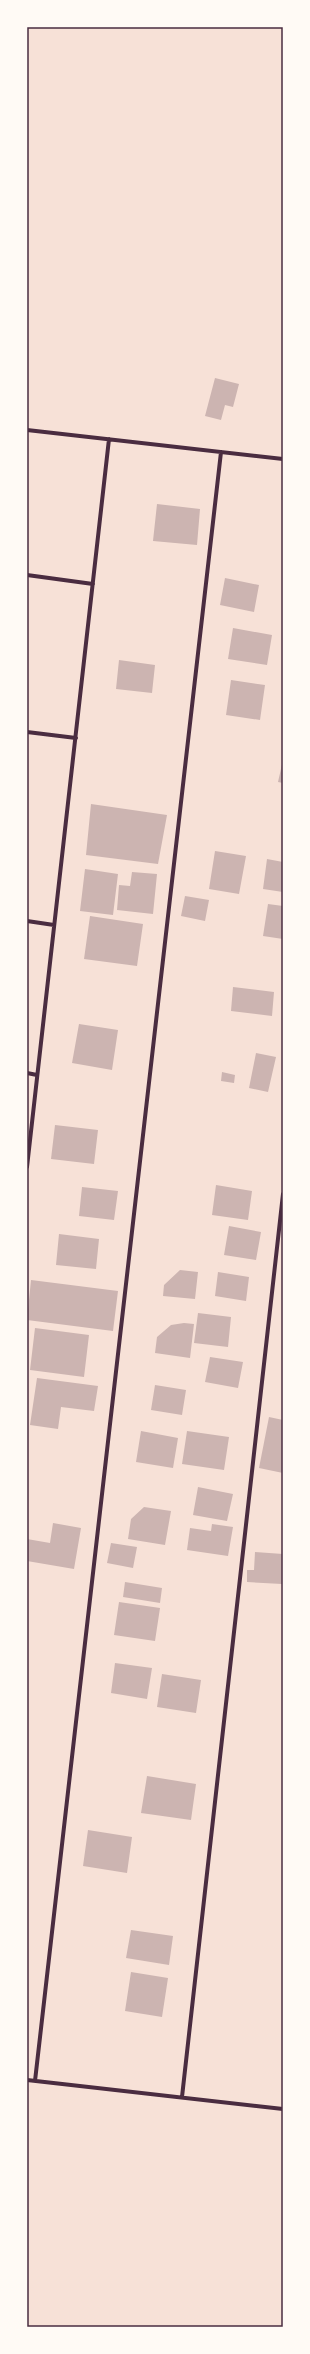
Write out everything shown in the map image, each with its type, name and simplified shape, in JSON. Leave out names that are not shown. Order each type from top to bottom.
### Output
[{"type":"street","points":[[27,430],[283,459]]},
{"type":"street","points":[[27,1167],[109,439]]},
{"type":"street","points":[[35,2081],[221,452]]},
{"type":"street","points":[[27,576],[93,584]]},
{"type":"street","points":[[27,732],[76,738]]},
{"type":"street","points":[[27,921],[54,926]]},
{"type":"street","points":[[27,1073],[38,1075]]},
{"type":"street","points":[[182,2097],[283,1194]]},
{"type":"street","points":[[27,2080],[283,2109]]},
{"type":"building","points":[[215,378],[239,384],[233,407],[225,405],[221,420],[205,416]]},
{"type":"building","points":[[157,504],[200,509],[197,545],[153,541]]},
{"type":"building","points":[[225,578],[259,585],[254,612],[220,605]]},
{"type":"building","points":[[233,628],[272,635],[267,665],[228,659]]},
{"type":"building","points":[[119,660],[155,665],[152,693],[116,689]]},
{"type":"building","points":[[231,680],[265,685],[260,720],[226,715]]},
{"type":"building","points":[[283,760],[283,783],[278,782]]},
{"type":"building","points":[[91,804],[167,815],[158,864],[86,855]]},
{"type":"building","points":[[215,851],[246,856],[239,894],[209,889]]},
{"type":"building","points":[[267,859],[283,862],[283,892],[263,889]]},
{"type":"building","points":[[85,869],[118,874],[113,915],[80,911]]},
{"type":"building","points":[[132,872],[157,874],[153,914],[117,910],[119,885],[130,886]]},
{"type":"building","points":[[185,896],[209,900],[205,921],[181,916]]},
{"type":"building","points":[[268,904],[283,906],[283,939],[263,936]]},
{"type":"building","points":[[90,916],[143,924],[137,966],[84,959]]},
{"type":"building","points":[[233,987],[274,992],[272,1016],[231,1011]]},
{"type":"building","points":[[79,1024],[118,1030],[112,1070],[72,1063]]},
{"type":"building","points":[[256,1053],[276,1057],[268,1092],[249,1088]]},
{"type":"building","points":[[222,1072],[235,1075],[234,1083],[221,1081]]},
{"type":"building","points":[[55,1125],[98,1130],[94,1164],[51,1159]]},
{"type":"building","points":[[216,1185],[252,1191],[248,1220],[212,1215]]},
{"type":"building","points":[[82,1187],[118,1191],[114,1220],[79,1216]]},
{"type":"building","points":[[229,1226],[261,1232],[256,1260],[224,1255]]},
{"type":"building","points":[[59,1234],[99,1239],[96,1269],[56,1265]]},
{"type":"building","points":[[180,1270],[198,1272],[195,1299],[163,1296],[164,1285]]},
{"type":"building","points":[[218,1272],[249,1277],[246,1301],[215,1296]]},
{"type":"building","points":[[31,1280],[118,1291],[113,1331],[27,1320]]},
{"type":"building","points":[[198,1313],[231,1317],[228,1347],[194,1343]]},
{"type":"building","points":[[184,1323],[194,1324],[190,1358],[155,1353],[157,1337],[171,1325]]},
{"type":"building","points":[[35,1328],[89,1335],[84,1377],[30,1370]]},
{"type":"building","points":[[210,1357],[243,1362],[238,1388],[205,1382]]},
{"type":"building","points":[[37,1378],[98,1386],[94,1411],[61,1407],[58,1429],[30,1425]]},
{"type":"building","points":[[155,1385],[186,1390],[182,1415],[151,1410]]},
{"type":"building","points":[[269,1417],[283,1420],[283,1473],[259,1468]]},
{"type":"building","points":[[141,1431],[178,1438],[173,1468],[136,1462]]},
{"type":"building","points":[[187,1431],[229,1437],[224,1470],[182,1464]]},
{"type":"building","points":[[198,1487],[233,1494],[227,1521],[193,1515]]},
{"type":"building","points":[[144,1507],[171,1511],[165,1545],[128,1539],[131,1519]]},
{"type":"building","points":[[53,1523],[81,1528],[74,1569],[27,1561],[27,1539],[50,1543]]},
{"type":"building","points":[[212,1524],[233,1527],[228,1556],[187,1550],[190,1528],[211,1531]]},
{"type":"building","points":[[111,1543],[137,1547],[133,1568],[107,1563]]},
{"type":"building","points":[[255,1552],[283,1554],[282,1584],[247,1582],[247,1570],[254,1570]]},
{"type":"building","points":[[125,1582],[162,1588],[160,1603],[123,1597]]},
{"type":"building","points":[[119,1602],[160,1608],[155,1641],[114,1635]]},
{"type":"building","points":[[115,1663],[152,1668],[147,1699],[111,1693]]},
{"type":"building","points":[[162,1674],[201,1680],[196,1713],[157,1707]]},
{"type":"building","points":[[147,1776],[196,1784],[191,1820],[141,1813]]},
{"type":"building","points":[[88,1830],[132,1837],[127,1873],[83,1866]]},
{"type":"building","points":[[131,1930],[173,1936],[169,1965],[126,1958]]},
{"type":"building","points":[[131,1972],[168,1978],[162,2017],[125,2011]]}]
